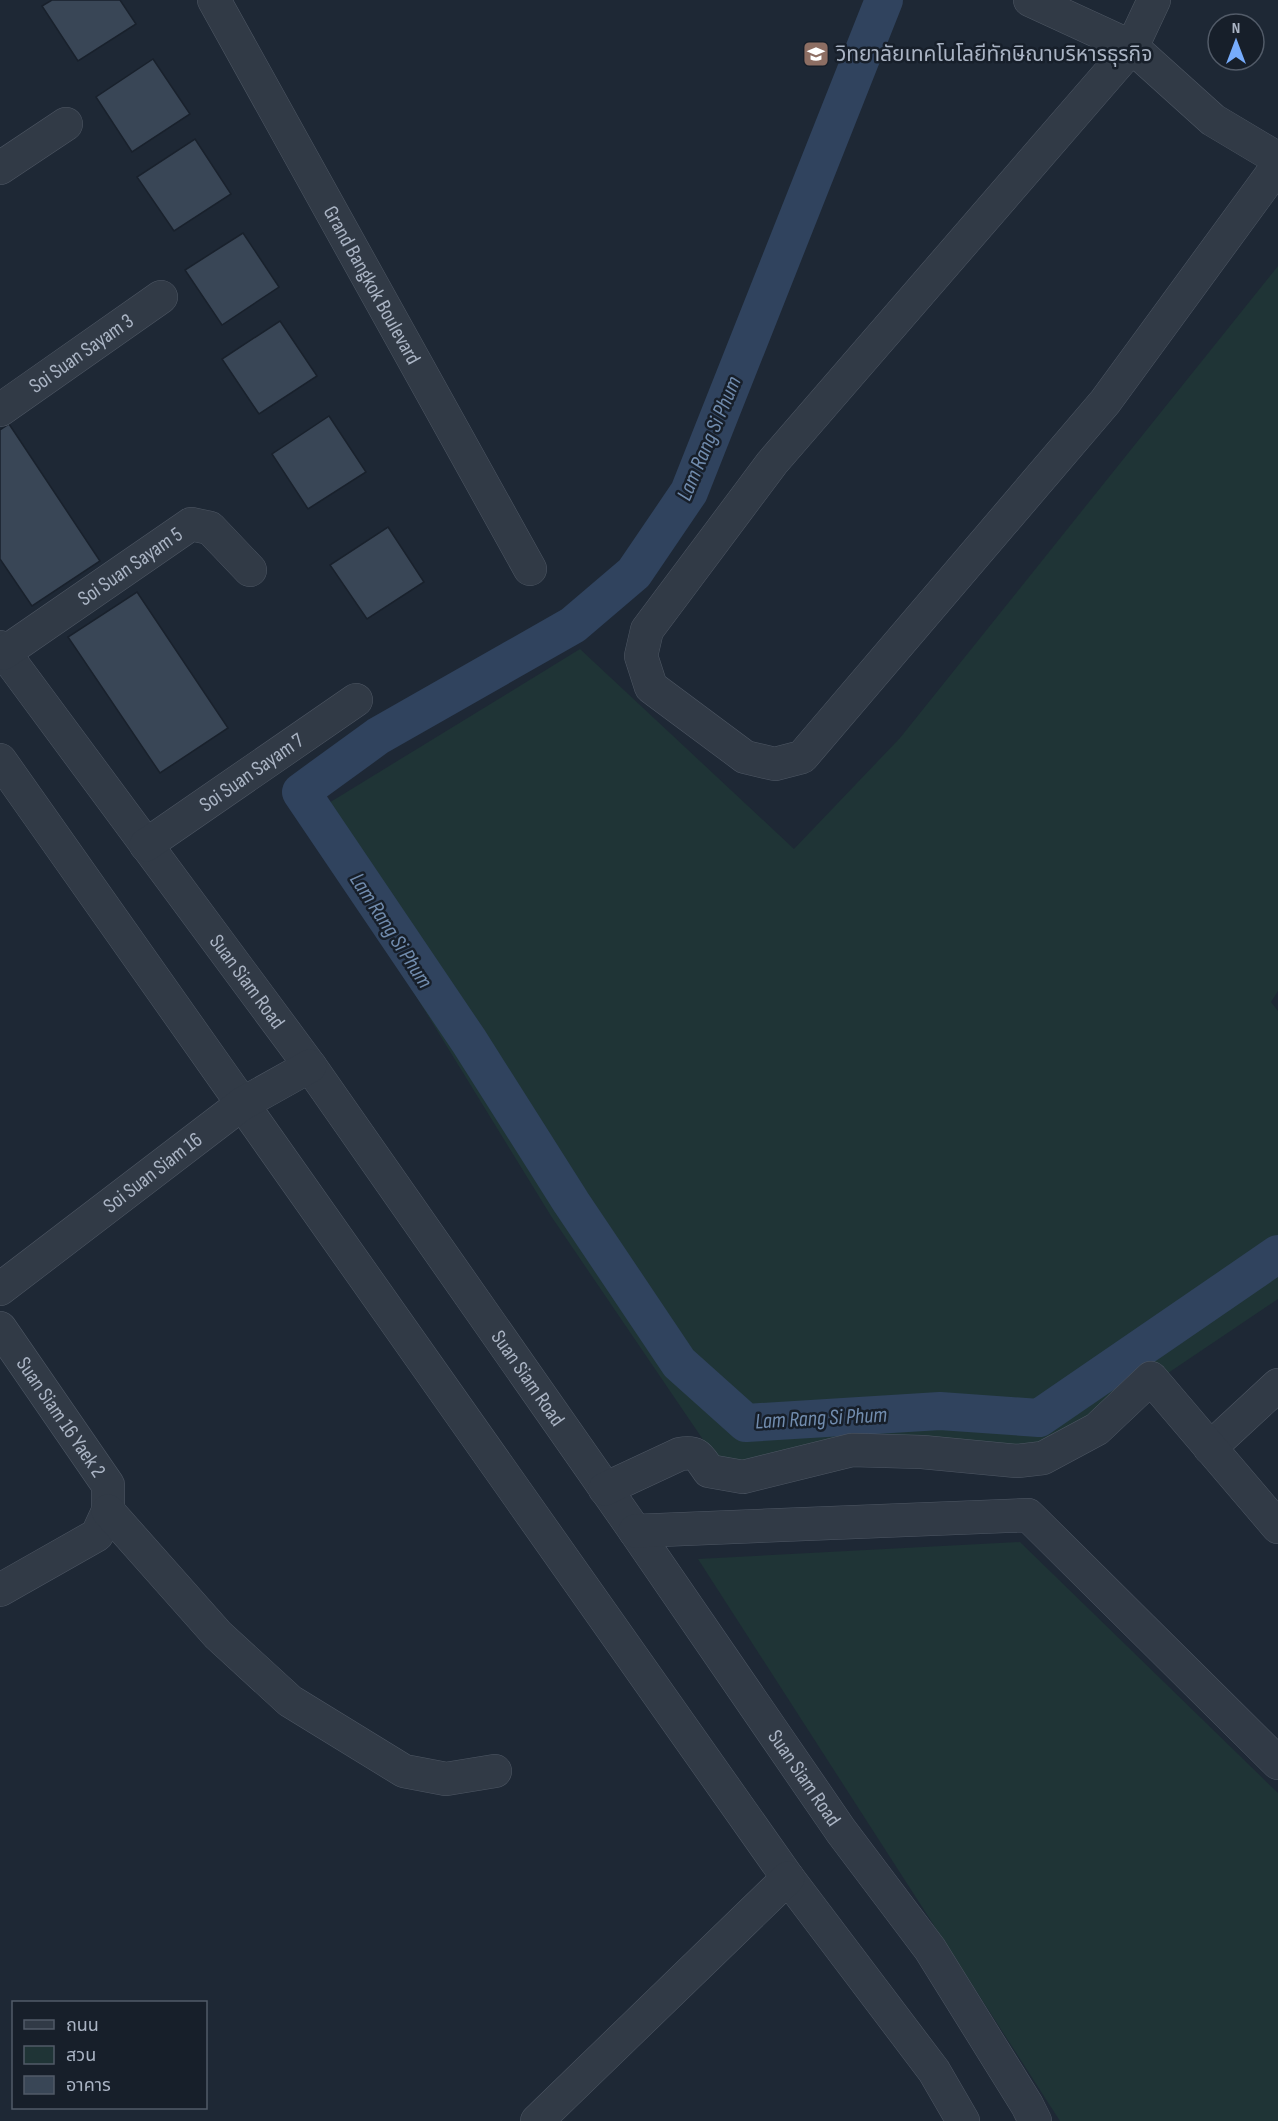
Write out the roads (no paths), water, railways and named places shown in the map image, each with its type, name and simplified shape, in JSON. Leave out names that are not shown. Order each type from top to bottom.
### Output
[{"type":"street","name":"Grand Bangkok Boulevard","points":[[214,0],[530,569]]},
{"type":"street","points":[[1030,0],[1132,46],[1213,120],[1270,154],[1276,164],[1274,171],[1105,402],[802,757],[775,764],[745,757],[651,687],[641,656],[647,630],[772,463],[1132,46],[1154,0]]},
{"type":"street","points":[[0,168],[66,124]]},
{"type":"street","name":"Soi Suan Sayam 3","points":[[0,410],[161,297]]},
{"type":"street","name":"Soi Suan Sayam 5","points":[[2,650],[191,524],[210,528],[250,570]]},
{"type":"street","name":"Suan Siam Road","points":[[2,650],[310,1066],[635,1531],[841,1831],[930,1949],[1035,2121]]},
{"type":"street","name":"Soi Suan Sayam 7","points":[[146,845],[356,700]]},
{"type":"street","points":[[0,760],[788,1878],[934,2071],[963,2121]]},
{"type":"street","name":"Soi Suan Siam 16","points":[[0,1289],[242,1104],[310,1066]]},
{"type":"street","name":"Suan Siam 16 Yaek 2","points":[[0,1328],[108,1485],[108,1511]]},
{"type":"street","points":[[605,1489],[680,1454],[691,1452],[698,1455],[709,1471],[743,1476],[852,1450],[922,1452],[1017,1461],[1043,1458],[1097,1429],[1151,1378],[1278,1527]]},
{"type":"street","points":[[1210,1448],[1278,1384]]},
{"type":"street","points":[[0,1590],[98,1535],[108,1511],[218,1635],[290,1701],[404,1772],[446,1779],[495,1772]]},
{"type":"street","points":[[635,1531],[1028,1515],[1278,1763]]},
{"type":"street","points":[[537,2121],[788,1878]]},
{"type":"waterway","name":"Lam Rang Si Phum","points":[[884,0],[689,492],[634,573],[573,625],[378,736],[301,792],[469,1041],[571,1202],[679,1363],[746,1423],[940,1411],[1039,1418],[1278,1254]]},
{"type":"place","name":"วิทยาลัยเทคโนโลยีทักษิณาบริหารธุรกิจ","points":[[816,54]]}]
